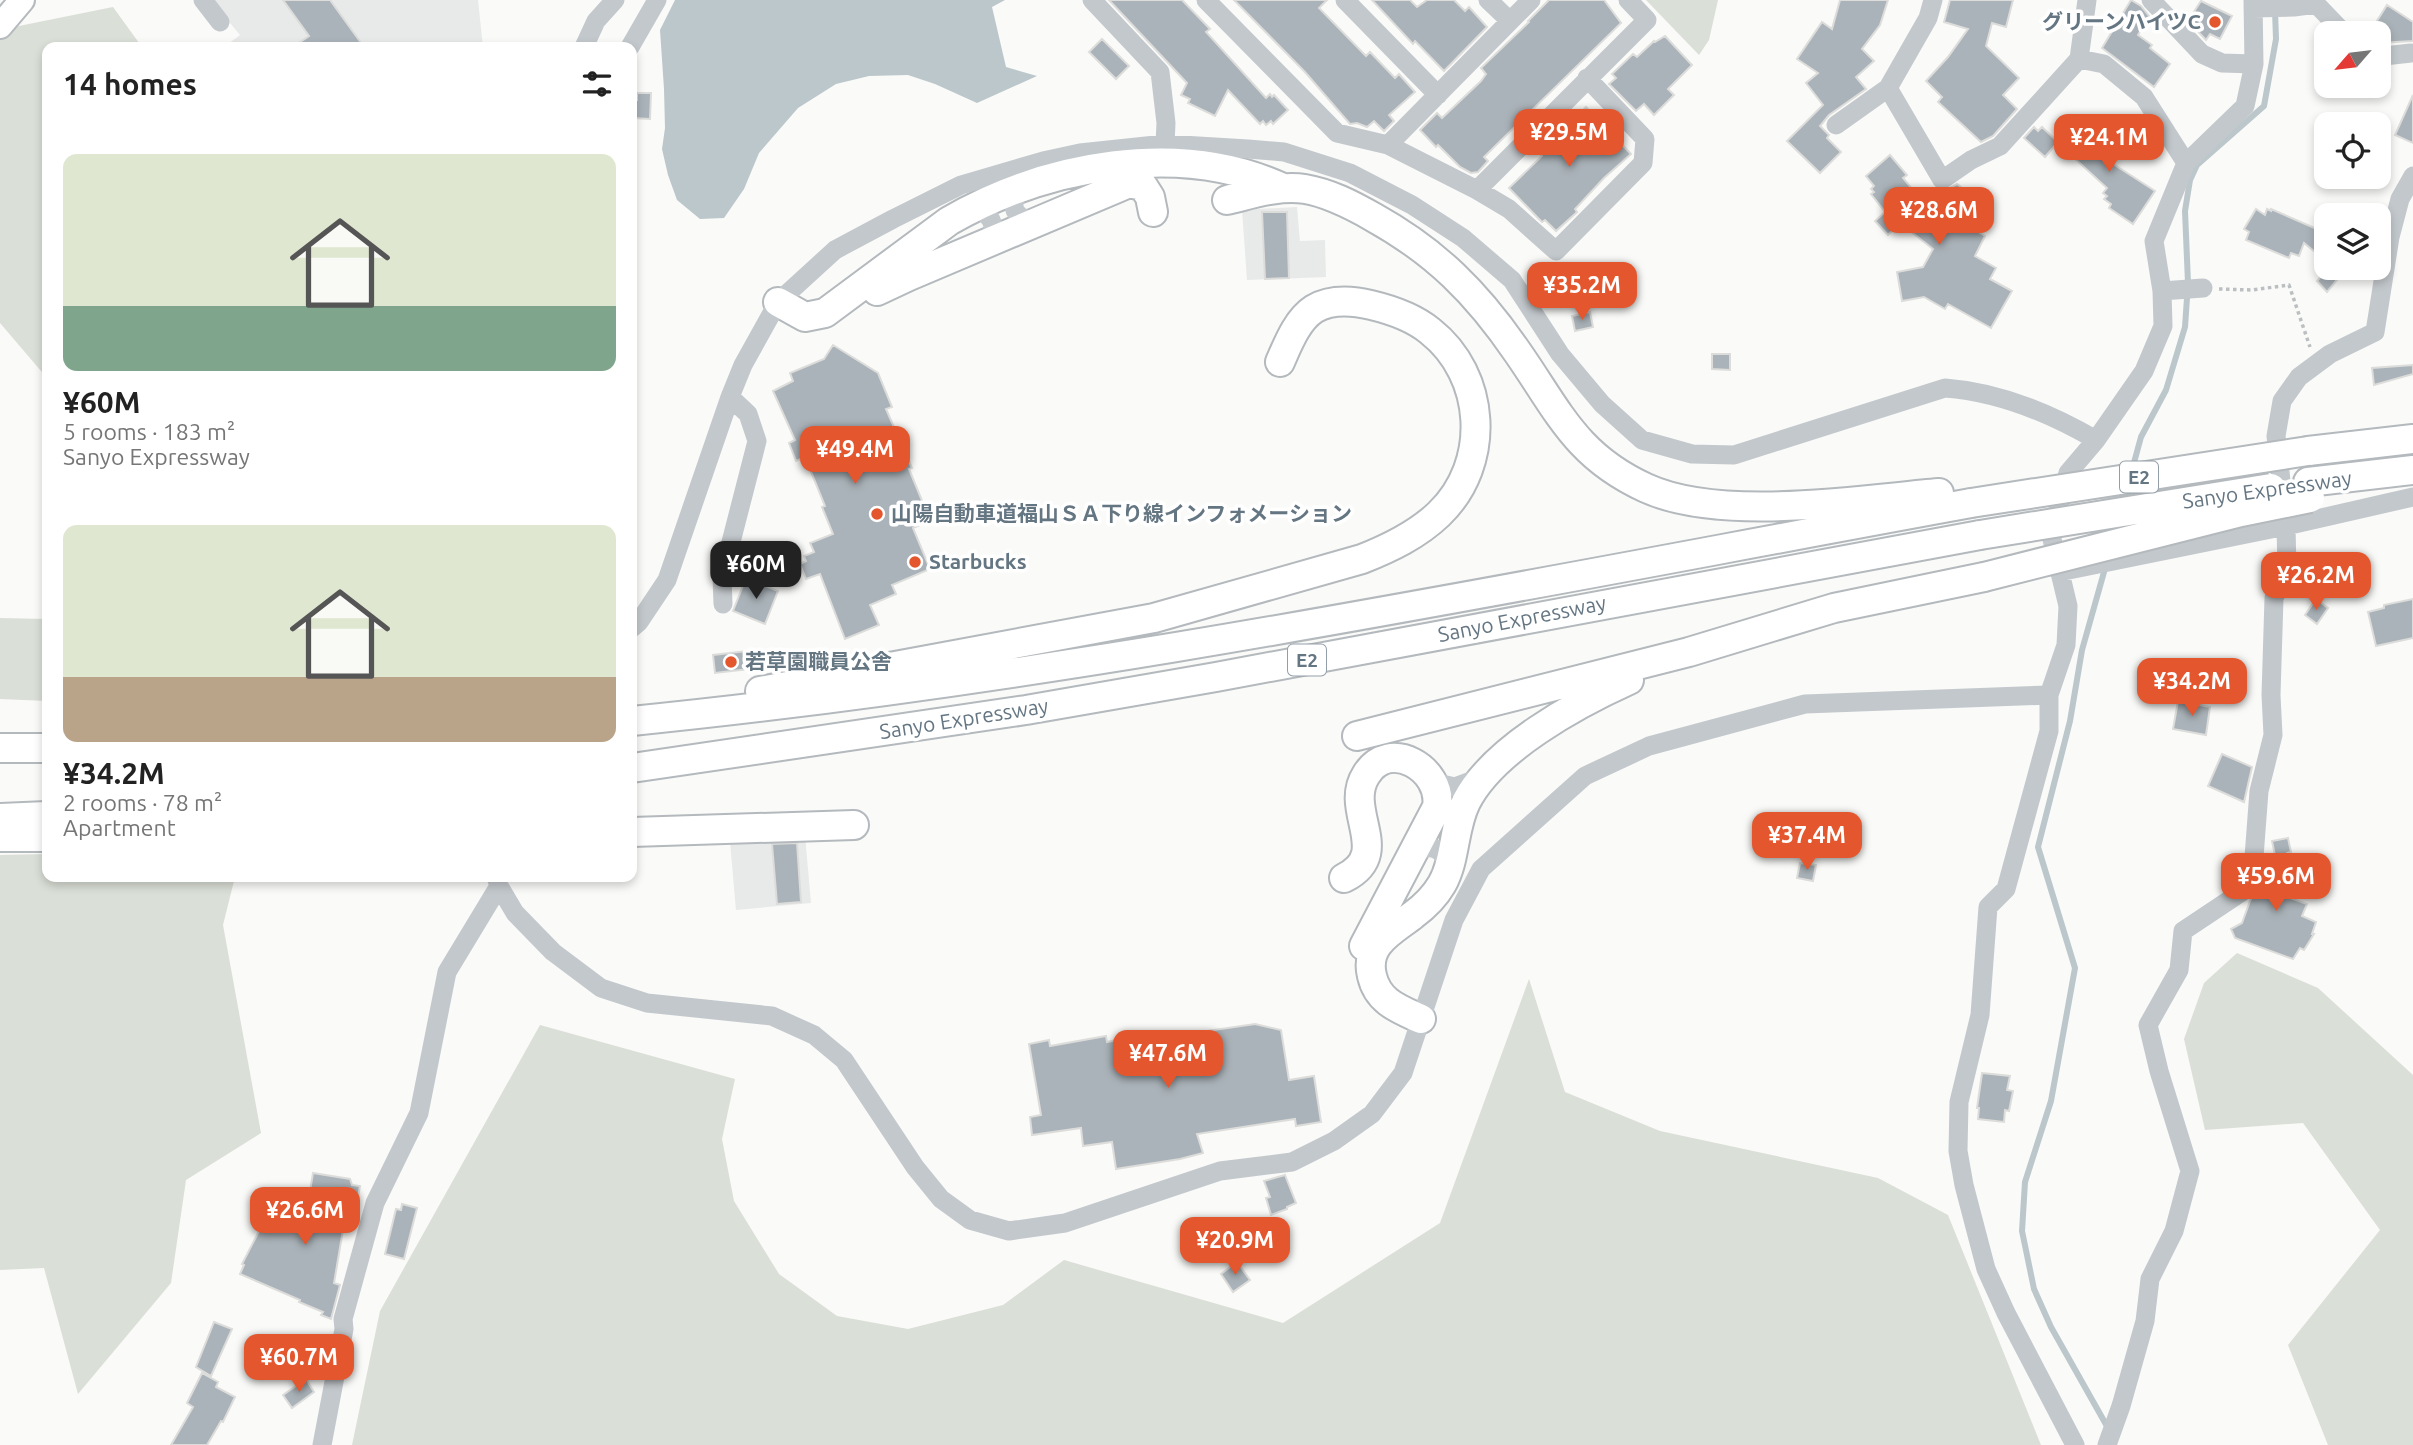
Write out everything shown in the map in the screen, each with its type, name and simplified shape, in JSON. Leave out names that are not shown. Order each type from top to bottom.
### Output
[{"type":"highway","points":[[778,302],[805,317],[825,313],[949,221],[971,208],[1021,187],[1087,170],[1152,163],[1234,171],[1260,177],[1285,188]]},
{"type":"highway","points":[[778,302],[809,324],[827,322],[886,286],[1129,183],[1143,186],[1150,197],[1153,212]]},
{"type":"highway","points":[[1227,200],[1285,188],[1305,189],[1353,206],[1408,236],[1466,287],[1496,322],[1564,425],[1583,446],[1604,465],[1649,490],[1674,498],[1717,505],[1789,505],[1970,497]]},
{"type":"highway","points":[[637,720],[701,702],[1154,618],[1362,559],[1393,547],[1441,513],[1458,490],[1470,465],[1477,438],[1476,411],[1470,387],[1447,346],[1410,318],[1359,302],[1335,302],[1314,309],[1289,342],[1280,362]]},
{"type":"highway","name":"Sanyo Expressway","points":[[637,721],[768,708],[1020,673],[1209,643],[1970,497],[2081,487],[2308,451],[2413,439]]},
{"type":"highway","name":"Sanyo Expressway","points":[[637,767],[1040,707],[1980,535],[2309,491],[2413,470]]},
{"type":"highway","points":[[1357,736],[1689,652],[1834,608],[1984,577],[2241,512],[2309,491],[2413,479]]},
{"type":"highway","points":[[1421,1019],[1381,997],[1372,978],[1372,957],[1380,940],[1425,905],[1442,883],[1465,804],[1483,777],[1559,716],[1594,696],[1689,652]]},
{"type":"highway","points":[[0,748],[42,748]]},
{"type":"highway","points":[[1344,878],[1361,867],[1366,859],[1360,798],[1364,777],[1383,761],[1393,758],[1404,758],[1421,768],[1437,790],[1437,807],[1366,941],[1361,963],[1365,984],[1377,1000],[1393,1011],[1421,1019]]},
{"type":"highway","points":[[0,818],[42,816]]},
{"type":"highway","points":[[637,832],[854,825]]},
{"type":"highway","points":[[0,837],[42,837]]},
{"type":"main road","points":[[0,26],[22,0]]},
{"type":"street","points":[[203,0],[220,22]]},
{"type":"street","points":[[586,42],[596,21],[615,0]]},
{"type":"street","points":[[633,42],[657,0]]},
{"type":"street","points":[[1092,0],[1160,72],[1166,123],[1165,144]]},
{"type":"street","points":[[1206,0],[1337,133],[1388,145],[1478,190],[1509,209],[1556,251],[1643,163],[1645,139],[1587,78]]},
{"type":"street","points":[[1345,0],[1437,95]]},
{"type":"street","points":[[1488,0],[1510,21]]},
{"type":"street","points":[[1388,145],[1531,0]]},
{"type":"street","points":[[1478,190],[1647,20],[1628,0]]},
{"type":"street","points":[[1836,125],[1888,88],[1928,18],[1933,0]]},
{"type":"street","points":[[1888,88],[1942,180],[1971,160],[2000,146],[2079,59],[2087,0]]},
{"type":"street","points":[[2151,0],[2202,54],[2222,63],[2254,64]]},
{"type":"street","points":[[2076,1445],[2006,1313],[1986,1269],[1958,1151],[1959,1102],[1980,1015],[1988,907],[2006,889],[2049,731],[2049,695],[2066,645],[2068,606],[2051,535],[2068,473],[2144,371],[2163,326],[2162,292],[2154,241],[2186,163],[2245,106],[2254,64],[2253,4],[2294,7],[2316,4],[2332,21]]},
{"type":"street","points":[[2391,55],[2411,52]]},
{"type":"street","points":[[2079,59],[2104,64],[2144,97],[2186,163]]},
{"type":"street","points":[[637,624],[667,580],[730,397],[743,365],[778,302],[835,250],[961,185],[1080,153],[1165,144],[1284,152],[1350,173],[1412,205],[1463,238],[1512,280],[1560,354],[1602,404],[1642,440],[1692,454],[1734,455],[1945,388],[1975,390],[2060,419],[2095,440]]},
{"type":"street","points":[[2107,1445],[2145,1321],[2150,1279],[2175,1231],[2190,1171],[2159,1071],[2148,1025],[2179,970],[2183,931],[2243,891],[2253,870],[2259,791],[2273,735],[2271,684],[2274,598],[2287,570],[2286,526],[2276,436],[2282,401],[2299,377],[2330,354],[2375,332],[2390,237],[2400,199],[2413,176]]},
{"type":"street","points":[[1021,187],[1015,196],[1015,210],[1019,217],[1037,222]]},
{"type":"street","points":[[971,208],[987,213],[992,219],[993,234],[988,243]]},
{"type":"street","points":[[2162,292],[2203,288]]},
{"type":"street","points":[[723,604],[722,577],[757,441],[748,414],[730,397]]},
{"type":"street","points":[[2059,572],[2413,497]]},
{"type":"street","points":[[497,882],[515,913],[553,952],[601,988],[647,1003],[772,1017],[814,1035],[844,1060],[915,1167],[941,1199],[970,1220],[1009,1231],[1065,1223],[1220,1171],[1292,1162],[1334,1141],[1372,1114],[1403,1073],[1454,920],[1481,869],[1585,776],[1649,746],[1805,705],[2049,695]]},
{"type":"street","points":[[1433,782],[1455,787],[1483,777]]},
{"type":"street","points":[[1413,854],[1422,849],[1436,848],[1444,857],[1448,869]]},
{"type":"street","points":[[322,1445],[344,1329],[343,1319],[375,1203],[419,1113],[447,972],[497,882]]},
{"type":"path","points":[[2203,288],[2252,289],[2289,285],[2312,351],[2330,354]]},
{"type":"shaded area","points":[[211,0],[478,0],[482,42],[231,42],[240,35]]},
{"type":"shaded area","points":[[675,0],[1005,0],[992,7],[1006,67],[1037,76],[977,103],[908,75],[869,76],[836,84],[798,108],[759,153],[744,189],[724,218],[700,219],[677,200],[662,149],[665,128],[660,30]]},
{"type":"shaded area","points":[[1646,0],[1718,0],[1709,40],[1699,55]]},
{"type":"shaded area","points":[[113,7],[138,42],[42,42],[42,372],[0,323],[0,40],[9,28]]},
{"type":"shaded area","points":[[1297,207],[1300,241],[1325,240],[1326,277],[1247,280],[1242,210]]},
{"type":"shaded area","points":[[0,618],[42,619],[42,701],[0,699]]},
{"type":"shaded area","points":[[805,835],[811,903],[736,910],[730,841]]},
{"type":"shaded area","points":[[42,854],[42,882],[234,882],[223,925],[261,1133],[186,1180],[171,1283],[78,1394],[44,1268],[0,1270],[0,855]]},
{"type":"shaded area","points":[[2237,953],[2318,988],[2413,1075],[2413,1445],[2328,1445],[2288,1345],[2380,1230],[2303,1123],[2205,1130],[2184,1039],[2204,983]]},
{"type":"shaded area","points":[[1529,979],[1565,1092],[1660,1131],[1878,1178],[1948,1215],[2041,1445],[352,1445],[380,1311],[540,1025],[735,1079],[722,1139],[734,1201],[779,1274],[837,1316],[908,1329],[1003,1305],[1064,1260],[1283,1323],[1440,1223]]},
{"type":"building","points":[[283,0],[330,0],[360,42],[300,42],[309,36]]},
{"type":"building","points":[[1109,0],[1182,0],[1210,29],[1206,32],[1266,98],[1270,94],[1272,97],[1274,95],[1288,110],[1273,124],[1271,121],[1266,125],[1263,121],[1260,124],[1228,90],[1215,116],[1188,103],[1190,99],[1181,95],[1187,83]]},
{"type":"building","points":[[1234,0],[1327,0],[1319,8],[1366,56],[1370,52],[1395,78],[1399,74],[1415,92],[1389,115],[1394,121],[1384,131],[1374,121],[1367,127],[1357,123],[1350,124],[1305,72]]},
{"type":"building","points":[[1372,0],[1410,0],[1417,7],[1427,0],[1454,0],[1465,11],[1469,7],[1487,27],[1444,71],[1415,41],[1413,44]]},
{"type":"building","points":[[1549,0],[1604,0],[1621,23],[1484,157],[1488,161],[1478,172],[1471,173],[1460,167],[1438,145],[1436,147],[1420,130],[1437,113],[1442,118],[1481,81],[1486,74],[1481,68]]},
{"type":"building","points":[[1840,0],[1888,0],[1880,25],[1862,49],[1874,61],[1856,77],[1866,89],[1829,115],[1820,126],[1841,152],[1820,173],[1787,141],[1823,105],[1806,83],[1818,73],[1797,59],[1822,22],[1832,29]]},
{"type":"building","points":[[1950,0],[2013,0],[2006,27],[1992,23],[1986,46],[2019,78],[2003,95],[2017,109],[1993,136],[1981,142],[1938,102],[1942,97],[1926,81],[1968,29],[1944,22]]},
{"type":"building","points":[[2131,0],[2141,6],[2149,16],[2138,35],[2170,64],[2154,87],[2102,48]]},
{"type":"building","name":"グリーンハイツC","points":[[2201,1],[2232,16],[2220,39],[2210,34],[2206,40],[2188,21]]},
{"type":"building","points":[[2387,5],[2413,22],[2413,41],[2391,42],[2391,21],[2377,21]]},
{"type":"building","points":[[1665,36],[1692,65],[1668,89],[1674,95],[1654,115],[1644,104],[1636,111],[1609,84],[1616,78],[1612,74],[1633,54],[1637,57],[1654,41]]},
{"type":"building","points":[[1102,39],[1129,66],[1116,79],[1089,52]]},
{"type":"building","points":[[637,93],[651,93],[650,119],[637,118]]},
{"type":"building","points":[[2413,95],[2413,143],[2395,135]]},
{"type":"building","points":[[1586,107],[1631,154],[1604,178],[1575,209],[1577,212],[1556,231],[1545,220],[1542,222],[1509,188],[1542,156],[1538,151]]},
{"type":"building","points":[[2089,124],[2113,147],[2104,158],[2155,191],[2133,224],[2109,208],[2111,204],[2104,199],[2107,196],[2103,193],[2107,188],[2061,146],[2076,129],[2081,133]]},
{"type":"building","points":[[2034,127],[2038,131],[2042,127],[2058,142],[2045,157],[2024,138]]},
{"type":"building","points":[[1890,155],[1907,175],[1903,178],[1926,206],[1928,204],[1932,207],[1942,192],[1957,184],[1972,196],[1956,218],[1985,236],[1975,256],[1996,268],[1990,279],[2012,291],[1991,328],[1948,304],[1945,309],[1924,297],[1902,301],[1897,272],[1923,267],[1933,249],[1900,223],[1888,235],[1875,221],[1885,212],[1871,194],[1874,192],[1871,189],[1874,186],[1866,176]]},
{"type":"building","points":[[2256,209],[2265,215],[2267,209],[2271,209],[2314,228],[2314,251],[2304,243],[2299,256],[2291,253],[2289,258],[2246,240],[2249,232],[2244,229]]},
{"type":"building","points":[[1262,212],[1287,212],[1289,278],[1265,279]]},
{"type":"building","points":[[2318,280],[2337,280],[2327,292]]},
{"type":"building","points":[[1590,312],[1593,327],[1575,331],[1572,316]]},
{"type":"building","points":[[833,345],[878,373],[892,407],[886,409],[932,520],[913,528],[930,569],[892,585],[896,594],[870,605],[879,625],[845,639],[820,574],[806,579],[800,564],[806,561],[804,556],[814,552],[810,543],[833,534],[805,457],[796,461],[789,443],[795,440],[773,391],[793,381],[790,373],[824,359]]},
{"type":"building","points":[[1712,354],[1730,354],[1730,370],[1712,369]]},
{"type":"building","points":[[2413,365],[2413,374],[2374,385],[2372,368]]},
{"type":"building","points":[[746,578],[778,591],[765,624],[733,611]]},
{"type":"building","points":[[2316,599],[2328,608],[2317,624],[2305,615]]},
{"type":"building","points":[[2413,599],[2413,638],[2376,646],[2368,612],[2384,608],[2384,605]]},
{"type":"building","name":"若草園職員公舎","points":[[747,651],[749,669],[715,673],[713,655]]},
{"type":"building","points":[[2178,701],[2210,707],[2206,735],[2173,729]]},
{"type":"building","points":[[2222,754],[2252,767],[2244,802],[2208,786]]},
{"type":"building","points":[[2288,838],[2291,852],[2287,853],[2278,876],[2296,884],[2290,898],[2307,904],[2302,916],[2316,922],[2314,934],[2304,950],[2300,948],[2293,959],[2235,938],[2231,929],[2242,923],[2266,866],[2278,870],[2272,841]]},
{"type":"building","points":[[797,843],[801,902],[777,904],[772,844]]},
{"type":"building","points":[[1800,863],[1816,865],[1813,881],[1797,878]]},
{"type":"building","points":[[1255,1024],[1281,1030],[1289,1080],[1314,1076],[1321,1122],[1296,1126],[1295,1119],[1197,1134],[1203,1153],[1116,1169],[1112,1142],[1083,1146],[1081,1128],[1032,1135],[1030,1117],[1041,1115],[1029,1044],[1049,1040],[1050,1046],[1106,1036],[1107,1042],[1117,1040],[1118,1044]]},
{"type":"building","points":[[1982,1073],[2010,1076],[2007,1090],[2013,1091],[2009,1111],[2005,1110],[2004,1122],[1978,1119]]},
{"type":"building","points":[[313,1173],[350,1179],[352,1185],[360,1186],[351,1225],[344,1224],[334,1283],[340,1285],[331,1319],[321,1315],[323,1312],[299,1302],[300,1300],[240,1274],[244,1265],[242,1264],[272,1206],[316,1230],[323,1193],[310,1191]]},
{"type":"building","points":[[1285,1175],[1296,1203],[1271,1215],[1266,1198],[1270,1197],[1264,1181]]},
{"type":"building","points":[[402,1204],[417,1208],[404,1259],[385,1254],[396,1209],[401,1210]]},
{"type":"building","points":[[1237,1262],[1250,1280],[1233,1292],[1221,1274]]},
{"type":"building","points":[[214,1322],[232,1329],[211,1376],[196,1367]]},
{"type":"building","points":[[202,1373],[218,1382],[216,1387],[235,1397],[223,1422],[221,1421],[207,1445],[171,1445],[193,1407],[187,1403]]},
{"type":"building","points":[[306,1379],[314,1392],[292,1408],[283,1395]]},
{"type":"waterway","points":[[2132,470],[2141,437],[2166,390],[2185,327],[2188,283],[2185,211],[2190,180],[2197,165],[2264,106],[2276,39],[2275,11]]},
{"type":"waterway","points":[[2106,565],[2082,650],[2070,721],[2038,847],[2075,968],[2051,1101],[2025,1182],[2022,1231],[2034,1289],[2051,1327],[2108,1428]]},
{"type":"place","name":"グリーンハイツC","points":[[2215,22]]},
{"type":"place","name":"山陽自動車道福山ＳＡ下り線インフォメーション","points":[[877,514]]},
{"type":"place","name":"Starbucks","points":[[915,562]]},
{"type":"place","name":"若草園職員公舎","points":[[731,662]]}]
